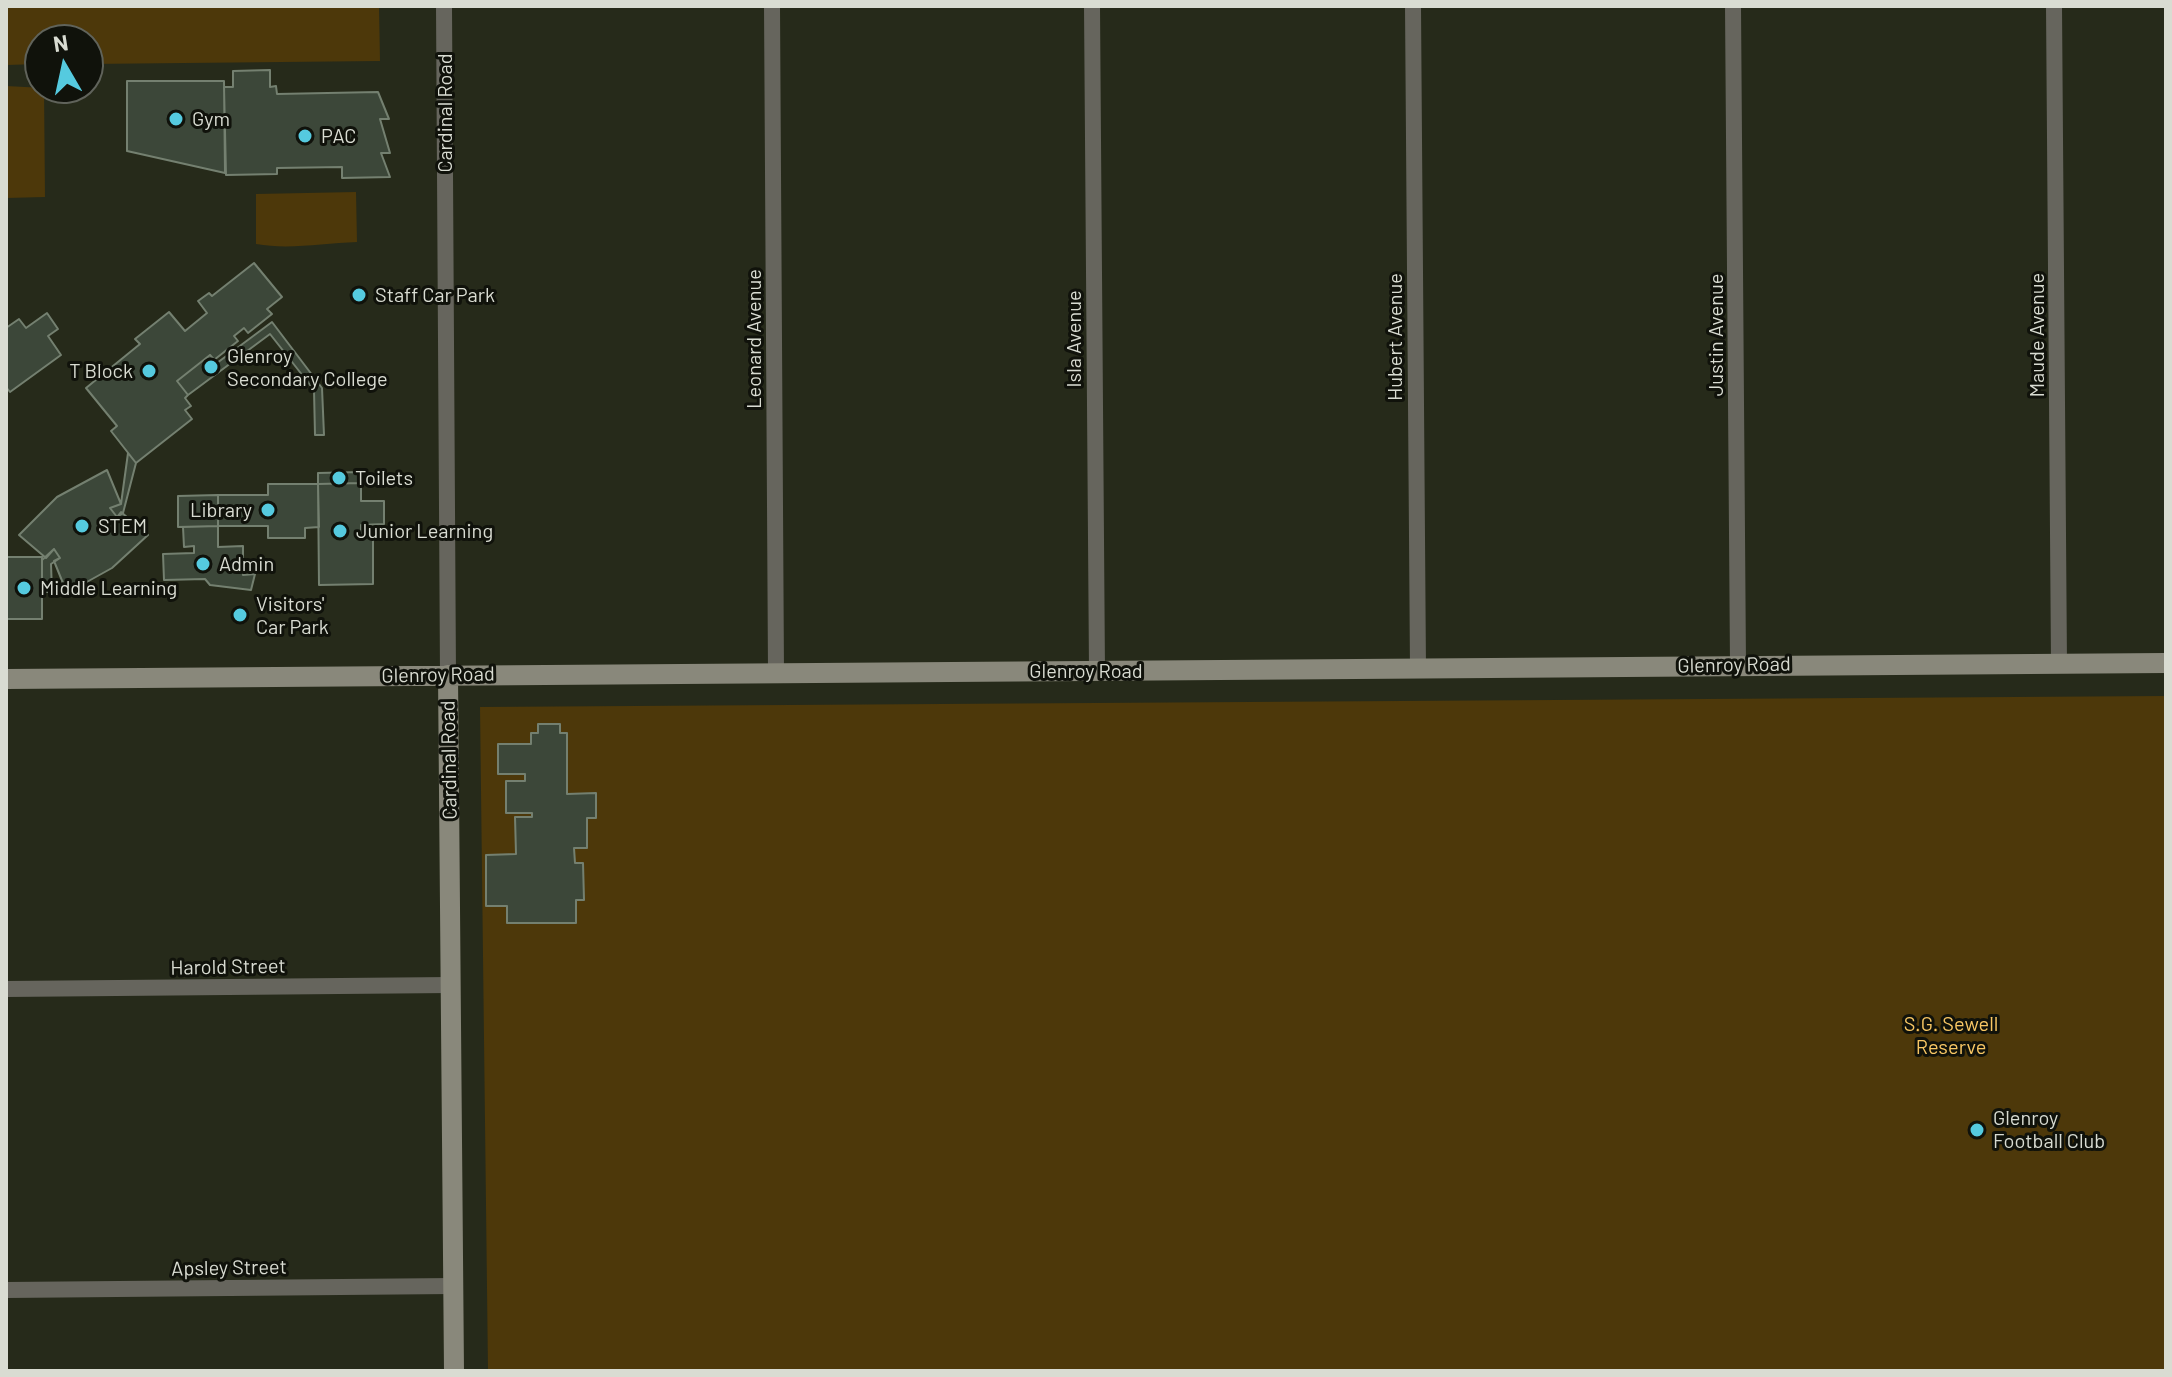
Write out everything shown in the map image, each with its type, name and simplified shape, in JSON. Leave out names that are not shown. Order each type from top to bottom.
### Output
[{"type":"street","name":"Cardinal Road","points":[[444,6],[454,1371]]},
{"type":"street","name":"Leonard Avenue","points":[[772,6],[776,673]]},
{"type":"street","name":"Isla Avenue","points":[[1092,6],[1097,671]]},
{"type":"street","name":"Hubert Avenue","points":[[1413,6],[1418,669]]},
{"type":"street","name":"Justin Avenue","points":[[1733,6],[1738,665]]},
{"type":"street","name":"Maude Avenue","points":[[2054,6],[2059,664]]},
{"type":"street","name":"Glenroy Road","points":[[6,679],[2166,663]]},
{"type":"street","name":"Harold Street","points":[[6,989],[451,985]]},
{"type":"street","name":"Apsley Street","points":[[6,1290],[453,1286]]},
{"type":"green space","points":[[6,6],[379,6],[380,61],[104,64],[104,24],[24,24],[24,64],[6,65]]},
{"type":"green space","points":[[6,86],[24,87],[24,104],[44,104],[45,197],[6,198]]},
{"type":"green space","points":[[356,192],[357,242],[293,246],[256,244],[256,194]]},
{"type":"green space","name":"S.G. Sewell Reserve","points":[[2166,696],[2166,1371],[488,1371],[480,707]]},
{"type":"building","name":"PAC","points":[[270,70],[270,87],[276,86],[277,94],[378,92],[389,119],[380,119],[390,153],[381,153],[390,177],[342,178],[342,167],[277,168],[277,174],[226,175],[224,87],[233,87],[233,71]]},
{"type":"building","name":"Gym","points":[[127,81],[224,81],[225,173],[127,151]]},
{"type":"building","name":"T Block","points":[[254,263],[282,297],[267,309],[272,314],[248,333],[244,328],[234,336],[238,341],[214,360],[210,355],[177,381],[188,395],[185,398],[191,406],[185,410],[192,419],[136,463],[111,431],[117,426],[86,388],[140,344],[135,339],[169,312],[185,331],[207,313],[198,301],[209,293],[212,296]]},
{"type":"building","points":[[47,313],[58,329],[48,336],[61,355],[10,392],[6,387],[6,328],[19,319],[26,328]]},
{"type":"building","points":[[272,322],[322,388],[324,435],[315,435],[314,390],[270,334],[188,395],[177,381],[210,355],[217,363]]},
{"type":"building","points":[[128,453],[136,463],[123,513],[117,517],[110,508],[121,504]]},
{"type":"building","name":"STEM","points":[[107,470],[121,504],[110,508],[117,517],[121,512],[148,535],[112,568],[67,593],[54,561],[60,558],[54,549],[46,558],[19,535],[57,497]]},
{"type":"building","name":"Toilets","points":[[361,472],[361,483],[318,484],[318,473]]},
{"type":"building","name":"Junior Learning","points":[[361,483],[361,501],[384,501],[384,524],[361,525],[361,536],[373,535],[373,584],[319,585],[318,484]]},
{"type":"building","name":"Library","points":[[268,484],[318,484],[319,527],[305,528],[305,538],[268,538],[268,526],[218,526],[218,495],[268,495]]},
{"type":"building","points":[[218,495],[218,526],[178,527],[178,496]]},
{"type":"building","name":"Admin","points":[[218,526],[218,547],[243,546],[243,575],[255,574],[251,590],[210,585],[205,579],[164,580],[163,554],[194,553],[194,546],[184,547],[183,527]]},
{"type":"building","points":[[54,549],[60,558],[51,564],[52,592],[42,592],[42,560]]},
{"type":"building","name":"Middle Learning","points":[[6,557],[42,557],[42,619],[6,619]]},
{"type":"building","points":[[538,724],[560,724],[560,733],[567,733],[567,794],[596,793],[596,818],[587,818],[587,848],[574,848],[575,863],[583,863],[584,900],[576,900],[576,923],[507,923],[507,906],[486,906],[486,855],[516,854],[515,817],[532,817],[532,813],[506,813],[506,781],[525,781],[525,774],[498,774],[498,744],[531,744],[531,733],[538,733]]},
{"type":"place","name":"Gym","points":[[176,119]]},
{"type":"place","name":"PAC","points":[[305,136]]},
{"type":"place","name":"Staff Car Park","points":[[359,295]]},
{"type":"place","name":"Glenroy Secondary College","points":[[211,367]]},
{"type":"place","name":"T Block","points":[[149,371]]},
{"type":"place","name":"Toilets","points":[[339,478]]},
{"type":"place","name":"Library","points":[[268,510]]},
{"type":"place","name":"STEM","points":[[82,526]]},
{"type":"place","name":"Junior Learning","points":[[340,531]]},
{"type":"place","name":"Admin","points":[[203,564]]},
{"type":"place","name":"Middle Learning","points":[[24,588]]},
{"type":"place","name":"Visitors' Car Park","points":[[240,615]]},
{"type":"place","name":"Glenroy Football Club","points":[[1977,1130]]}]
